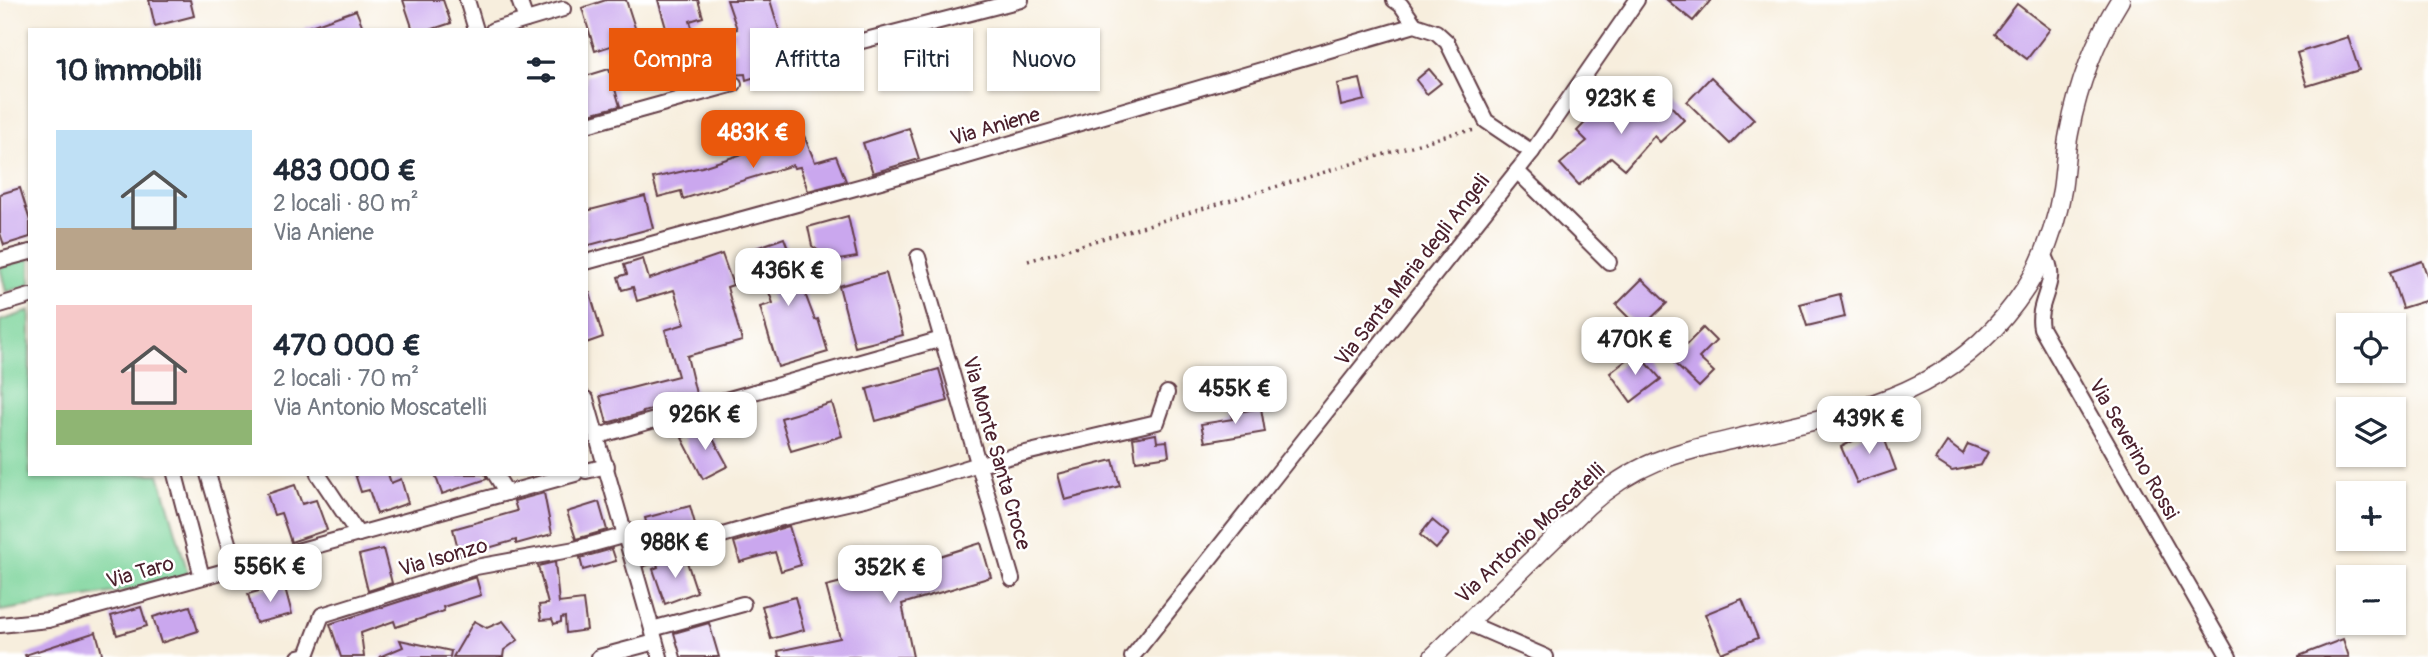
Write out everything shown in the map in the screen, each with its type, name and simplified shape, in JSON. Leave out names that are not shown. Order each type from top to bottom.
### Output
[{"type":"street","points":[[467,0],[475,28]]},
{"type":"street","points":[[519,0],[526,20]]},
{"type":"street","points":[[864,40],[1021,0]]},
{"type":"street","points":[[1394,0],[1401,5],[1415,25],[1436,32],[1447,42],[1486,121],[1532,152]]},
{"type":"street","name":"Via Santa Maria degli Angeli","points":[[1132,657],[1532,152],[1637,0]]},
{"type":"street","name":"Via Antonio Moscatelli","points":[[1433,657],[1587,506],[1636,469],[1675,453],[1863,408],[1904,393],[1943,373],[1984,340],[2033,278],[2044,255],[2057,212],[2069,133],[2082,81],[2102,32],[2120,0]]},
{"type":"street","points":[[500,28],[564,9]]},
{"type":"street","name":"Via Aniene","points":[[588,261],[899,176],[1415,25]]},
{"type":"street","points":[[588,124],[709,91]]},
{"type":"street","points":[[1517,171],[1609,262]]},
{"type":"street","points":[[0,260],[28,253]]},
{"type":"street","name":"Via Severino Rossi","points":[[2044,255],[2052,276],[2040,315],[2041,328],[2229,657]]},
{"type":"street","name":"Via Monte Santa Croce","points":[[918,257],[1012,579]]},
{"type":"street","points":[[0,305],[28,297]]},
{"type":"street","name":"Via Monte Santa Croce","points":[[598,436],[942,339]]},
{"type":"street","points":[[633,561],[778,519],[865,499],[979,464],[1157,422],[1167,393]]},
{"type":"street","points":[[588,405],[660,657]]},
{"type":"street","points":[[588,471],[607,466]]},
{"type":"street","points":[[176,476],[202,577]]},
{"type":"street","points":[[209,476],[235,567]]},
{"type":"street","points":[[319,476],[358,534]]},
{"type":"street","points":[[496,476],[507,493]]},
{"type":"street","name":"Via Taro","points":[[0,625],[48,620],[568,476]]},
{"type":"street","name":"Via Isonzo","points":[[299,657],[307,655],[322,615],[476,567],[575,549],[626,535]]},
{"type":"street","points":[[599,657],[743,604]]},
{"type":"street","points":[[1468,623],[1546,657]]},
{"type":"path","points":[[1028,261],[1455,133],[1496,128]]},
{"type":"green space","points":[[28,259],[28,286],[6,292],[0,267]]},
{"type":"green space","points":[[28,312],[28,476],[160,476],[190,580],[0,611],[0,321]]},
{"type":"building","points":[[149,0],[190,0],[194,16],[155,26]]},
{"type":"building","points":[[403,0],[443,0],[451,23],[436,28],[412,28]]},
{"type":"building","points":[[606,0],[626,0],[635,28],[609,28],[609,46],[595,51],[582,8]]},
{"type":"building","points":[[658,0],[698,0],[703,17],[690,21],[692,28],[666,28]]},
{"type":"building","points":[[727,0],[770,0],[778,28],[750,28],[750,79],[746,80],[745,74],[736,75],[737,29]]},
{"type":"building","points":[[1667,0],[1711,0],[1693,21]]},
{"type":"building","points":[[2017,4],[2050,29],[2027,59],[1994,34]]},
{"type":"building","points":[[356,10],[363,28],[305,28]]},
{"type":"building","points":[[2348,37],[2359,70],[2307,86],[2297,53]]},
{"type":"building","points":[[609,69],[609,91],[616,91],[620,106],[589,114],[588,75]]},
{"type":"building","points":[[1429,69],[1441,83],[1427,94],[1416,80]]},
{"type":"building","points":[[1711,77],[1754,119],[1730,144],[1687,102]]},
{"type":"building","points":[[1360,79],[1365,100],[1341,106],[1337,84]]},
{"type":"building","points":[[1656,90],[1684,120],[1660,142],[1654,136],[1625,169],[1611,157],[1579,185],[1560,164],[1587,141],[1577,131],[1600,107],[1618,124]]},
{"type":"building","points":[[909,128],[919,159],[873,173],[863,143]]},
{"type":"building","points":[[804,136],[815,162],[836,156],[846,181],[808,191],[800,167],[794,168],[793,165],[683,199],[681,191],[658,197],[653,178],[702,167],[764,147],[765,150]]},
{"type":"building","points":[[20,188],[28,214],[28,238],[4,245],[0,233],[0,194]]},
{"type":"building","points":[[645,196],[653,228],[588,245],[588,210]]},
{"type":"building","points":[[848,216],[857,257],[833,261],[812,246],[808,227]]},
{"type":"building","points":[[784,238],[815,320],[818,319],[828,352],[778,367],[760,307],[773,303],[753,249]]},
{"type":"building","points":[[722,254],[733,285],[727,287],[742,341],[687,356],[697,398],[607,423],[600,396],[678,376],[665,330],[685,324],[674,290],[637,301],[633,287],[622,290],[618,277],[627,274],[624,265],[643,259],[649,279]]},
{"type":"building","points":[[2422,261],[2428,278],[2428,300],[2402,308],[2390,272]]},
{"type":"building","points":[[886,273],[903,335],[855,347],[839,286]]},
{"type":"building","points":[[1642,279],[1667,303],[1640,329],[1616,305]]},
{"type":"building","points":[[588,293],[590,293],[603,337],[588,342]]},
{"type":"building","points":[[1840,294],[1845,317],[1807,326],[1800,304]]},
{"type":"building","points":[[1703,328],[1716,341],[1699,358],[1714,372],[1699,387],[1671,360]]},
{"type":"building","points":[[1637,352],[1661,379],[1631,402],[1610,373]]},
{"type":"building","points":[[939,369],[948,401],[876,421],[867,389]]},
{"type":"building","points":[[832,403],[842,436],[791,451],[781,418]]},
{"type":"building","points":[[1261,408],[1265,432],[1205,442],[1201,424],[1233,419],[1232,413]]},
{"type":"building","points":[[706,426],[728,466],[703,479],[682,438]]},
{"type":"building","points":[[1880,427],[1896,470],[1857,483],[1841,447]]},
{"type":"building","points":[[1156,434],[1157,442],[1167,441],[1169,456],[1136,461],[1133,438]]},
{"type":"building","points":[[1947,442],[1963,454],[1968,444],[1988,452],[1981,465],[1952,471],[1935,460]]},
{"type":"building","points":[[1113,460],[1120,486],[1065,500],[1058,474]]},
{"type":"building","points":[[356,476],[389,476],[391,483],[401,479],[408,503],[377,514],[369,490],[361,492]]},
{"type":"building","points":[[436,476],[486,476],[487,479],[442,494]]},
{"type":"building","points":[[295,485],[302,504],[316,500],[327,530],[291,542],[281,513],[274,515],[267,494]]},
{"type":"building","points":[[544,493],[552,534],[516,544],[516,540],[460,556],[453,529],[517,511],[514,501]]},
{"type":"building","points":[[599,502],[607,530],[576,539],[567,512]]},
{"type":"building","points":[[690,506],[697,531],[652,545],[645,518]]},
{"type":"building","points":[[1432,520],[1449,534],[1436,549],[1420,535]]},
{"type":"building","points":[[789,526],[801,565],[781,571],[775,552],[740,562],[734,542]]},
{"type":"building","points":[[981,543],[991,577],[902,604],[913,657],[779,657],[778,651],[840,638],[826,586],[917,563]]},
{"type":"building","points":[[383,549],[392,583],[368,591],[359,555]]},
{"type":"building","points":[[612,549],[616,561],[583,570],[580,558]]},
{"type":"building","points":[[685,556],[697,592],[665,604],[653,569],[658,567],[657,564]]},
{"type":"building","points":[[555,562],[559,603],[583,600],[587,630],[566,633],[565,617],[554,624],[552,619],[541,620],[539,605],[548,604],[538,566]]},
{"type":"building","points":[[476,577],[481,595],[443,607],[444,611],[396,627],[394,621],[361,633],[364,657],[341,657],[330,624]]},
{"type":"building","points":[[284,584],[292,614],[256,623],[248,594]]},
{"type":"building","points":[[795,597],[804,630],[771,639],[762,606]]},
{"type":"building","points":[[1742,599],[1758,638],[1721,653],[1705,614]]},
{"type":"building","points":[[190,606],[198,631],[161,643],[153,617]]},
{"type":"building","points":[[141,607],[147,626],[117,635],[111,616]]},
{"type":"building","points":[[474,621],[487,628],[503,621],[518,640],[504,650],[503,657],[453,657]]},
{"type":"building","points":[[709,623],[719,657],[681,657],[674,633]]},
{"type":"building","points":[[96,632],[103,657],[25,655]]},
{"type":"building","points":[[2343,639],[2349,657],[2299,657],[2299,656]]},
{"type":"building","points":[[400,640],[451,651],[450,657],[379,657],[403,647]]}]
